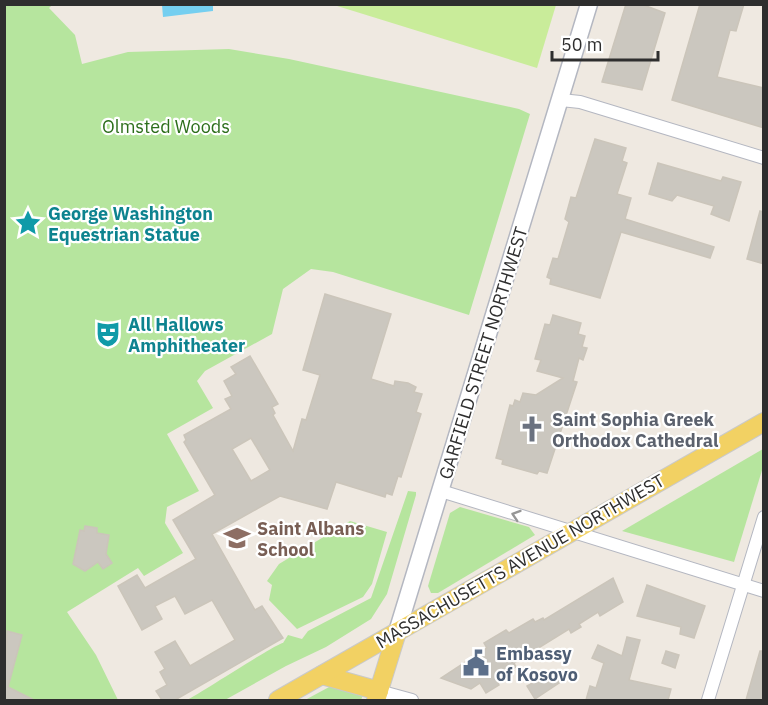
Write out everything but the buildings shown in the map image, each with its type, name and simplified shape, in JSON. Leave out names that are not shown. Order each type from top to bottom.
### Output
[{"type":"main road","name":"GARFIELD STREET NORTHWEST","points":[[378,695],[589,4]]},
{"type":"main road","name":"MASSACHUSETTS AVENUE NORTHWEST","points":[[278,700],[764,422]]},
{"type":"main road","points":[[322,675],[378,695]]},
{"type":"street","points":[[561,100],[580,102],[764,158]]},
{"type":"street","points":[[441,491],[764,591]]},
{"type":"street","points":[[708,700],[764,517]]},
{"type":"street","points":[[378,695],[412,700]]},
{"type":"green space","name":"Olmsted Woods","points":[[5,5],[52,5],[49,8],[75,35],[82,64],[128,52],[229,49],[289,59],[519,109],[530,114],[469,315],[333,272],[311,269],[283,289],[272,334],[205,371],[197,381],[213,408],[167,434],[199,491],[167,507],[165,523],[183,553],[144,576],[138,568],[67,612],[96,655],[118,700],[5,700]]},
{"type":"green space","points":[[334,5],[556,5],[537,68]]},
{"type":"green space","points":[[763,449],[763,467],[734,562],[622,531]]},
{"type":"green space","points":[[408,491],[416,492],[416,495],[387,594],[371,619],[326,647],[225,700],[187,700],[283,643],[288,635],[302,639],[308,631],[371,598]]},
{"type":"green space","points":[[460,507],[529,527],[535,535],[438,593],[431,593],[428,586],[450,513]]},
{"type":"green space","points":[[350,521],[387,532],[372,584],[363,597],[297,629],[269,600],[272,585],[267,581],[279,564]]},
{"type":"green space","points":[[331,686],[363,695],[361,700],[305,700]]},
{"type":"water","points":[[162,5],[213,5],[213,11],[163,17]]},
{"type":"place","name":"George Washington Equestrian Statue","points":[[28,223]]},
{"type":"place","name":"All Hallows Amphitheater","points":[[108,334]]},
{"type":"place","name":"Saint Sophia Greek Orthodox Cathedral","points":[[532,429]]},
{"type":"place","name":"Saint Albans School","points":[[237,538]]},
{"type":"place","name":"Embassy of Kosovo","points":[[476,663]]}]
